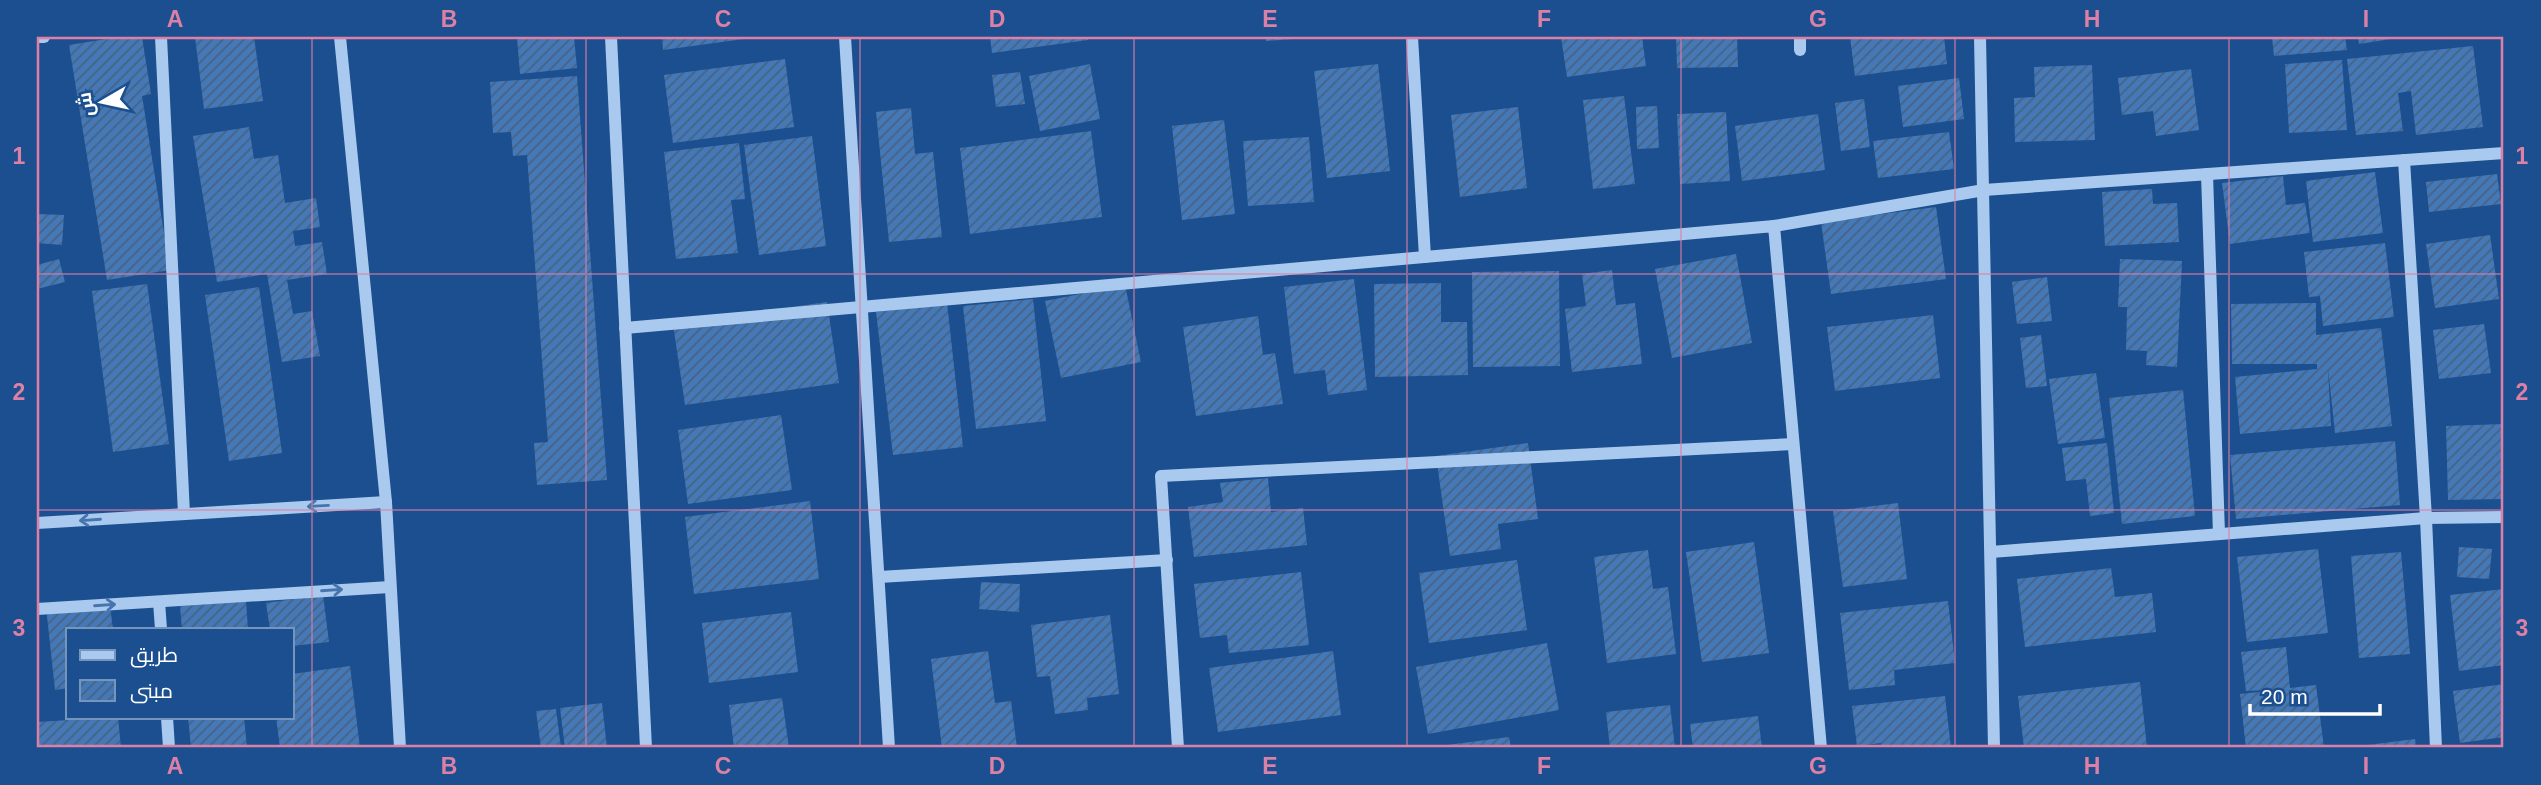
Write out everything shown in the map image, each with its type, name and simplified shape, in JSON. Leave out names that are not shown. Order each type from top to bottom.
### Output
[{"type":"street","points":[[37,37],[44,37]]},
{"type":"street","points":[[161,37],[184,514]]},
{"type":"street","points":[[340,37],[386,502],[400,748]]},
{"type":"street","points":[[611,37],[646,748]]},
{"type":"street","points":[[845,37],[889,748]]},
{"type":"street","points":[[1412,37],[1425,257]]},
{"type":"street","points":[[1980,37],[1994,748]]},
{"type":"street","points":[[625,328],[1774,226],[1984,190],[2504,152]]},
{"type":"street","points":[[2404,160],[2427,518],[2436,748]]},
{"type":"street","points":[[2207,174],[2219,534]]},
{"type":"street","points":[[1774,226],[1821,748]]},
{"type":"street","points":[[1178,748],[1161,476],[1793,444]]},
{"type":"street","points":[[37,523],[386,502]]},
{"type":"street","points":[[1990,552],[2427,518],[2504,517]]},
{"type":"street","points":[[879,577],[1167,560]]},
{"type":"street","points":[[37,609],[390,587]]},
{"type":"street","points":[[159,601],[161,628]]},
{"type":"street","points":[[167,718],[169,748]]},
{"type":"building","points":[[119,37],[142,37],[151,94],[142,96],[170,270],[107,280],[69,45]]},
{"type":"building","points":[[195,37],[254,37],[263,101],[204,109]]},
{"type":"building","points":[[517,37],[574,37],[577,68],[520,74]]},
{"type":"building","points":[[662,37],[751,37],[751,38],[663,50]]},
{"type":"building","points":[[990,37],[1087,37],[1088,40],[992,53]]},
{"type":"building","points":[[1266,37],[1293,37],[1293,39],[1266,41]]},
{"type":"building","points":[[1561,37],[1642,37],[1646,66],[1567,77]]},
{"type":"building","points":[[1676,37],[1737,37],[1738,67],[1677,68]]},
{"type":"building","points":[[1850,37],[1944,37],[1947,64],[1855,76]]},
{"type":"building","points":[[2272,37],[2345,37],[2347,50],[2274,56]]},
{"type":"building","points":[[2358,37],[2397,37],[2397,38],[2359,44]]},
{"type":"building","points":[[2473,46],[2483,127],[2416,135],[2411,91],[2398,93],[2403,131],[2356,135],[2347,59]]},
{"type":"building","points":[[785,59],[794,127],[673,143],[664,75]]},
{"type":"building","points":[[2342,60],[2347,130],[2289,133],[2285,64]]},
{"type":"building","points":[[1090,64],[1100,119],[1040,131],[1029,76]]},
{"type":"building","points":[[1378,64],[1390,171],[1327,178],[1314,71]]},
{"type":"building","points":[[2092,65],[2095,140],[2015,142],[2014,98],[2035,97],[2034,67]]},
{"type":"building","points":[[2191,69],[2199,130],[2156,136],[2153,111],[2122,115],[2118,78]]},
{"type":"building","points":[[1020,72],[1025,104],[996,107],[992,75]]},
{"type":"building","points":[[577,76],[607,480],[537,485],[534,443],[548,442],[527,155],[513,156],[511,132],[493,133],[490,82]]},
{"type":"building","points":[[1959,78],[1964,119],[1903,127],[1898,86]]},
{"type":"building","points":[[1624,96],[1635,184],[1593,189],[1583,100]]},
{"type":"building","points":[[1864,99],[1870,147],[1841,151],[1835,103]]},
{"type":"building","points":[[1657,106],[1659,148],[1637,149],[1636,107]]},
{"type":"building","points":[[1518,107],[1527,188],[1460,197],[1451,115]]},
{"type":"building","points":[[911,108],[915,154],[933,152],[942,237],[889,242],[876,112]]},
{"type":"building","points":[[1726,112],[1730,181],[1680,184],[1677,114]]},
{"type":"building","points":[[1818,114],[1825,170],[1742,181],[1735,126]]},
{"type":"building","points":[[1224,120],[1235,214],[1182,220],[1172,126]]},
{"type":"building","points":[[249,127],[254,159],[278,155],[285,203],[316,198],[320,227],[293,231],[295,246],[322,242],[327,274],[287,280],[293,314],[312,311],[320,356],[282,362],[267,274],[217,282],[193,136]]},
{"type":"building","points":[[1091,131],[1102,217],[970,234],[960,148]]},
{"type":"building","points":[[1949,132],[1954,169],[1878,178],[1873,141]]},
{"type":"building","points":[[812,136],[826,246],[759,255],[744,145]]},
{"type":"building","points":[[1309,137],[1314,202],[1248,206],[1243,141]]},
{"type":"building","points":[[739,143],[745,199],[731,200],[738,253],[676,259],[664,152]]},
{"type":"building","points":[[2375,172],[2383,233],[2313,242],[2306,181]]},
{"type":"building","points":[[2497,174],[2501,204],[2429,212],[2426,182]]},
{"type":"building","points":[[2283,176],[2286,205],[2305,203],[2310,233],[2230,244],[2222,183]]},
{"type":"building","points":[[2152,189],[2153,204],[2177,203],[2179,242],[2105,246],[2102,192]]},
{"type":"building","points":[[1936,207],[1946,279],[1831,294],[1821,222]]},
{"type":"building","points":[[37,214],[64,215],[62,245],[37,243]]},
{"type":"building","points":[[2490,235],[2499,299],[2435,308],[2426,244]]},
{"type":"building","points":[[2385,243],[2394,317],[2323,326],[2320,296],[2309,297],[2304,252]]},
{"type":"building","points":[[1736,254],[1752,343],[1672,358],[1655,269]]},
{"type":"building","points":[[59,259],[65,282],[37,289],[37,265]]},
{"type":"building","points":[[2120,259],[2182,261],[2177,367],[2146,365],[2147,351],[2126,350],[2127,307],[2118,307]]},
{"type":"building","points":[[1612,270],[1616,305],[1635,303],[1642,364],[1572,372],[1565,309],[1586,306],[1582,274]]},
{"type":"building","points":[[1559,271],[1560,366],[1473,367],[1472,272]]},
{"type":"building","points":[[2047,277],[2052,321],[2017,324],[2012,282]]},
{"type":"building","points":[[1354,279],[1367,390],[1328,395],[1325,370],[1294,374],[1284,287]]},
{"type":"building","points":[[1441,283],[1441,322],[1467,322],[1468,375],[1375,377],[1374,284]]},
{"type":"building","points":[[147,284],[169,444],[113,452],[92,291]]},
{"type":"building","points":[[1125,285],[1141,362],[1061,378],[1045,301]]},
{"type":"building","points":[[259,287],[282,453],[229,461],[205,295]]},
{"type":"building","points":[[1033,299],[1046,421],[976,429],[963,306]]},
{"type":"building","points":[[827,302],[839,383],[685,405],[673,324]]},
{"type":"building","points":[[947,303],[963,447],[893,455],[876,312]]},
{"type":"building","points":[[2316,303],[2316,335],[2381,328],[2392,426],[2335,433],[2328,368],[2331,426],[2240,434],[2235,377],[2317,369],[2317,364],[2232,364],[2231,304]]},
{"type":"building","points":[[1933,315],[1940,378],[1835,391],[1827,327]]},
{"type":"building","points":[[1258,316],[1263,355],[1275,353],[1283,404],[1196,416],[1183,327]]},
{"type":"building","points":[[2484,324],[2491,373],[2439,379],[2433,330]]},
{"type":"building","points":[[2041,335],[2047,386],[2026,388],[2020,338]]},
{"type":"building","points":[[2096,373],[2105,438],[2058,444],[2049,379]]},
{"type":"building","points":[[2183,390],[2195,516],[2122,524],[2109,398]]},
{"type":"building","points":[[781,415],[792,490],[688,504],[678,430]]},
{"type":"building","points":[[2504,424],[2504,499],[2448,500],[2446,426]]},
{"type":"building","points":[[2395,441],[2400,505],[2236,519],[2230,455]]},
{"type":"building","points":[[1528,443],[1538,519],[1498,524],[1501,549],[1450,556],[1436,456]]},
{"type":"building","points":[[2107,443],[2114,513],[2090,516],[2086,479],[2066,481],[2062,448]]},
{"type":"building","points":[[1268,478],[1271,512],[1303,508],[1307,545],[1194,557],[1188,507],[1223,502],[1220,483]]},
{"type":"building","points":[[810,501],[819,579],[694,594],[685,517]]},
{"type":"building","points":[[1898,503],[1907,579],[1843,587],[1833,511]]},
{"type":"building","points":[[1754,542],[1769,653],[1702,662],[1686,552]]},
{"type":"building","points":[[2459,547],[2492,549],[2489,579],[2457,577]]},
{"type":"building","points":[[2318,549],[2328,633],[2247,642],[2237,557]]},
{"type":"building","points":[[1648,550],[1653,589],[1668,587],[1676,654],[1607,663],[1594,557]]},
{"type":"building","points":[[2401,552],[2410,654],[2359,658],[2351,556]]},
{"type":"building","points":[[1517,560],[1527,630],[1429,643],[1419,573]]},
{"type":"building","points":[[2111,568],[2115,597],[2152,593],[2156,632],[2025,647],[2017,579]]},
{"type":"building","points":[[1301,572],[1309,645],[1229,653],[1227,635],[1200,638],[1194,584]]},
{"type":"building","points":[[981,582],[1020,584],[1019,612],[979,609]]},
{"type":"building","points":[[2504,589],[2504,665],[2459,671],[2450,595]]},
{"type":"building","points":[[323,595],[329,642],[294,646],[294,628],[270,628],[266,603]]},
{"type":"building","points":[[109,599],[113,628],[66,628],[66,688],[55,690],[46,607]]},
{"type":"building","points":[[246,601],[248,628],[182,628],[180,606]]},
{"type":"building","points":[[1948,601],[1955,663],[1894,670],[1895,685],[1849,690],[1840,613]]},
{"type":"building","points":[[791,612],[798,672],[709,683],[702,623]]},
{"type":"building","points":[[1110,615],[1119,694],[1087,698],[1088,710],[1055,714],[1050,676],[1037,677],[1031,625]]},
{"type":"building","points":[[1547,643],[1559,710],[1428,734],[1416,667]]},
{"type":"building","points":[[2286,647],[2290,688],[2316,685],[2324,748],[2246,748],[2240,694],[2287,689],[2246,691],[2241,652]]},
{"type":"building","points":[[988,651],[995,703],[1011,701],[1017,748],[942,748],[931,659]]},
{"type":"building","points":[[1333,651],[1341,715],[1218,732],[1209,668]]},
{"type":"building","points":[[350,666],[360,748],[280,748],[276,718],[294,718],[294,674]]},
{"type":"building","points":[[2140,682],[2147,748],[2024,748],[2018,696]]},
{"type":"building","points":[[2504,684],[2504,737],[2460,743],[2453,691]]},
{"type":"building","points":[[1945,696],[1951,748],[1881,748],[1881,743],[1857,746],[1852,706]]},
{"type":"building","points":[[782,698],[789,748],[734,748],[729,705]]},
{"type":"building","points":[[602,703],[607,748],[565,748],[560,708]]},
{"type":"building","points":[[1670,705],[1675,748],[1610,748],[1606,712]]},
{"type":"building","points":[[556,709],[561,748],[541,748],[536,711]]},
{"type":"building","points":[[1758,716],[1762,748],[1693,748],[1690,724]]},
{"type":"building","points":[[118,718],[121,748],[37,748],[37,722]]},
{"type":"building","points":[[188,718],[244,718],[247,748],[191,748]]},
{"type":"building","points":[[1509,737],[1511,748],[1447,748],[1447,745]]},
{"type":"building","points":[[2415,739],[2416,748],[2352,748],[2352,747]]}]
